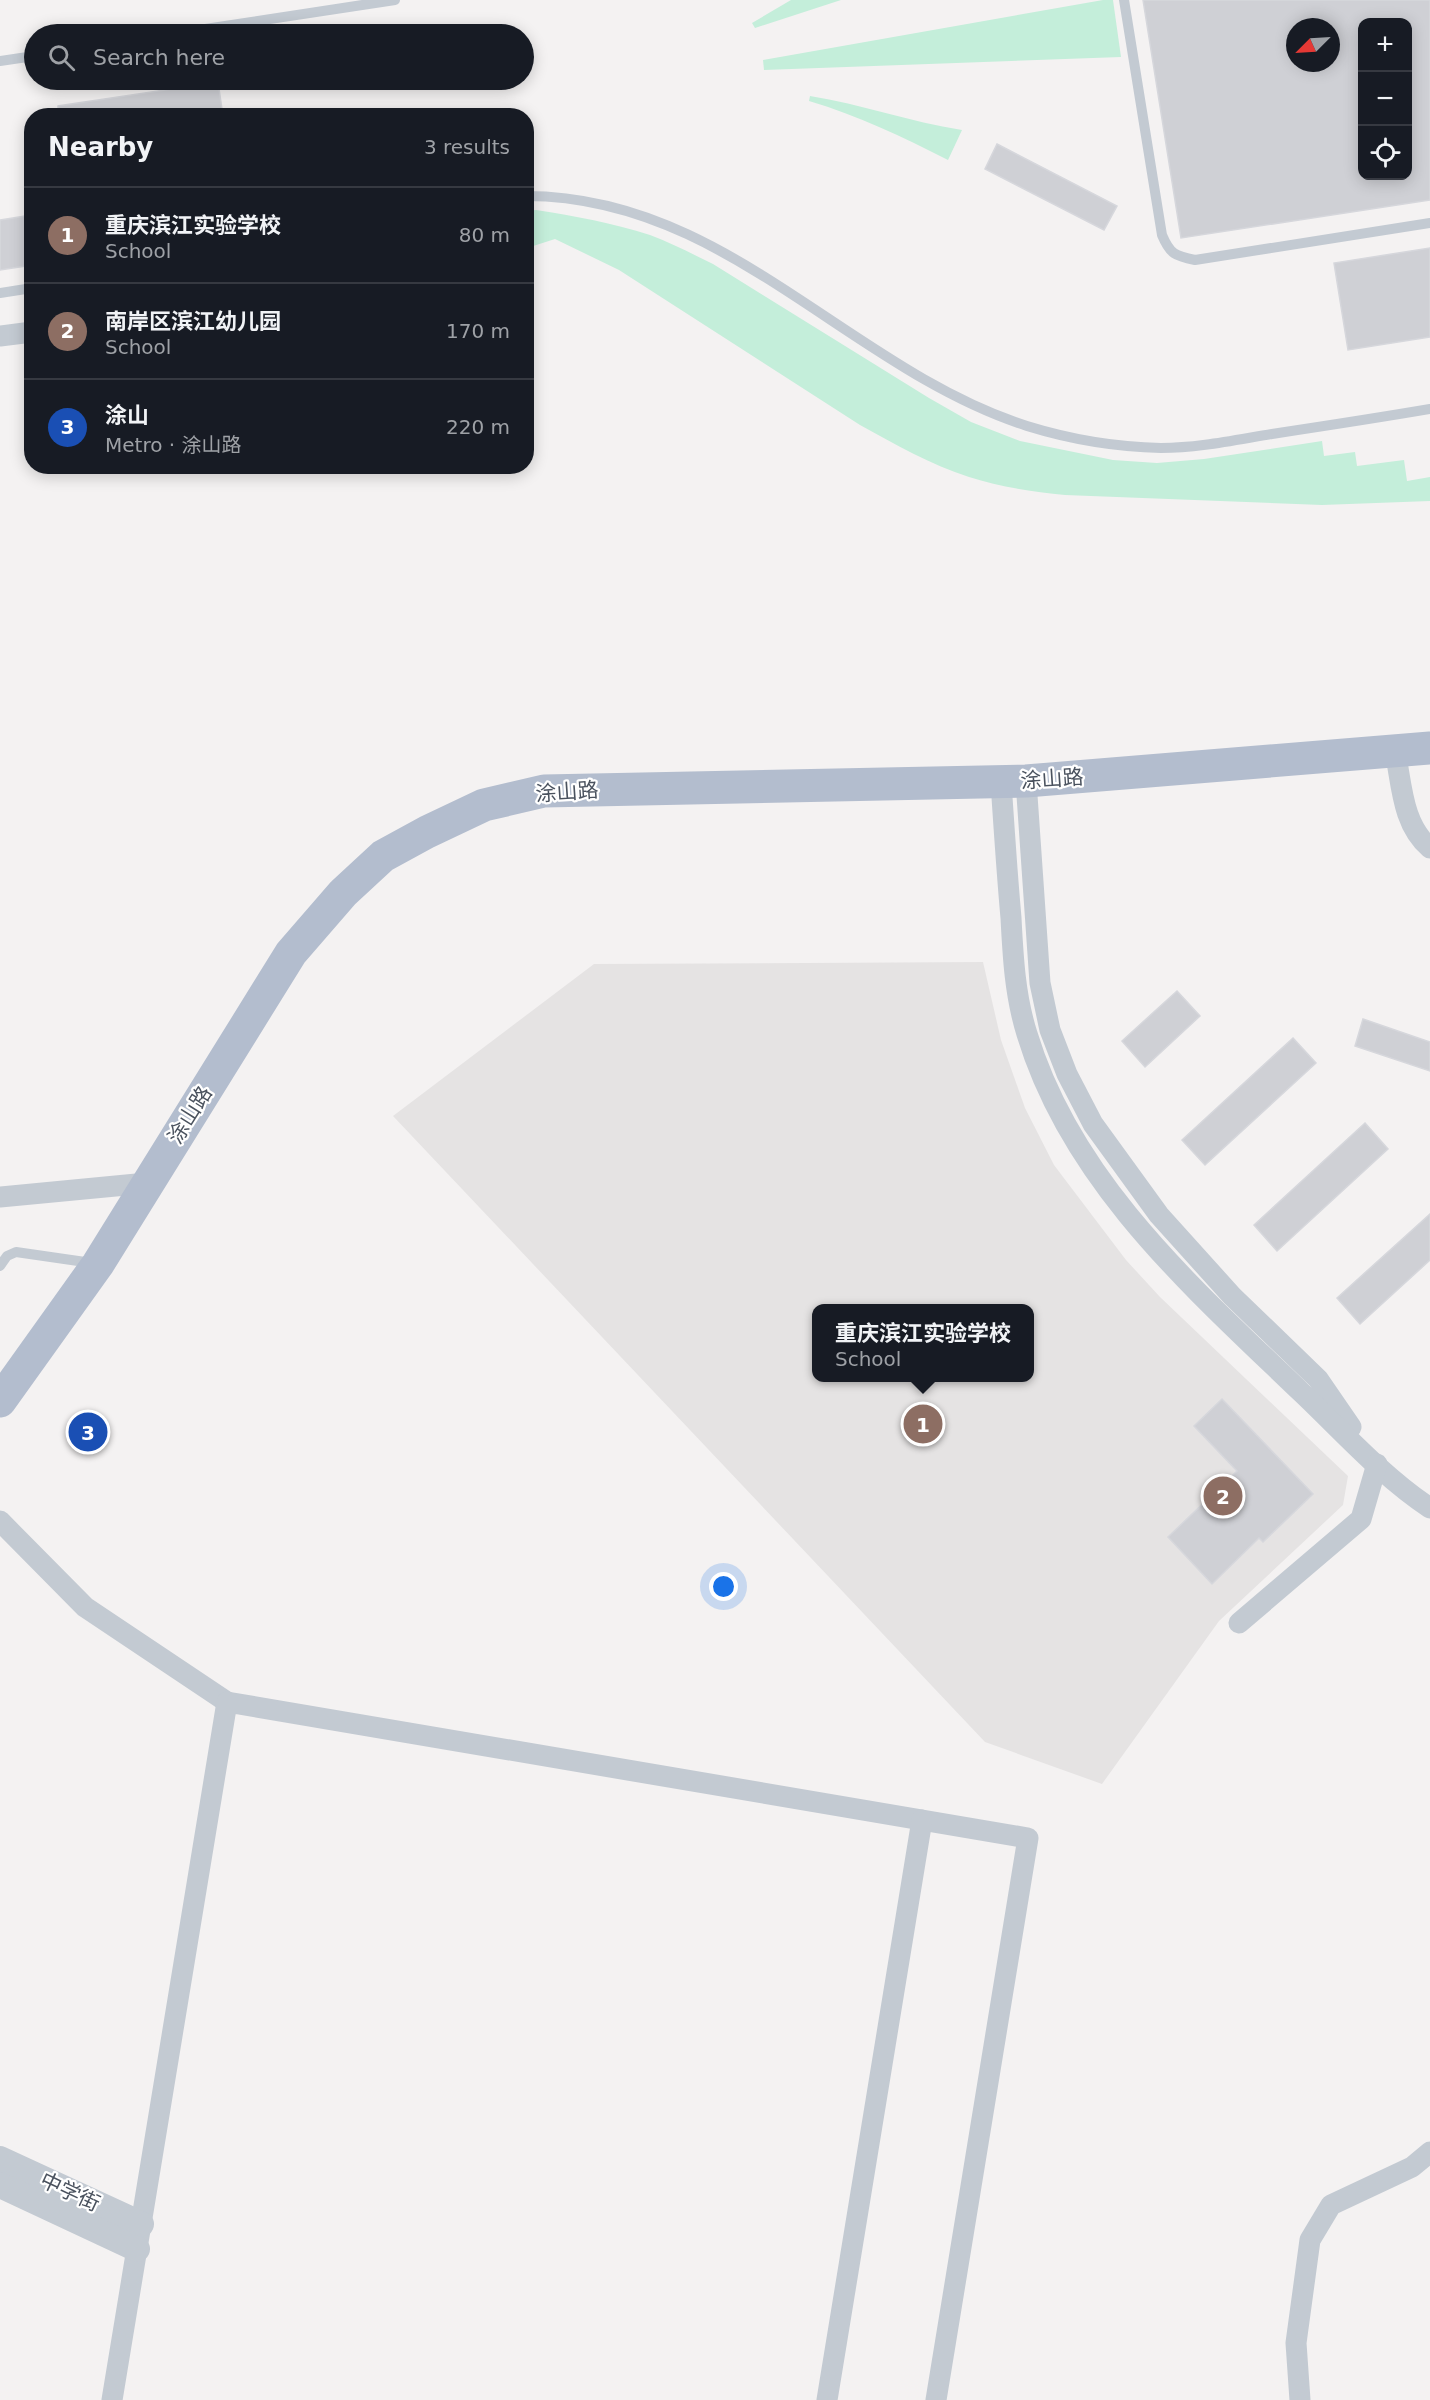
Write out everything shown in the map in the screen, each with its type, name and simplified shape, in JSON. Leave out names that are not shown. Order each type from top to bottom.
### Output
[{"type":"main road","name":"涂山路","points":[[0,1401],[98,1264],[291,953],[343,893],[383,856],[484,805],[543,791],[1013,782],[1430,748]]},
{"type":"street","points":[[0,336],[24,333]]},
{"type":"street","points":[[1395,751],[1406,811],[1420,839],[1430,848]]},
{"type":"street","points":[[1013,782],[1040,983],[1050,1030],[1066,1074],[1093,1124],[1159,1215],[1232,1296],[1318,1379],[1377,1464],[1430,1508]]},
{"type":"street","points":[[0,1197],[147,1183]]},
{"type":"street","points":[[1239,1623],[1361,1519],[1377,1464]]},
{"type":"street","points":[[0,1521],[85,1607],[226,1702],[1028,1838],[936,2400]]},
{"type":"street","points":[[112,2400],[226,1702]]},
{"type":"street","points":[[827,2400],[922,1820]]},
{"type":"street","points":[[1300,2400],[1296,2343],[1310,2240],[1331,2205],[1412,2167],[1430,2152]]},
{"type":"street","name":"中学街","points":[[0,2159],[139,2236]]},
{"type":"street","name":"中学街","points":[[0,2185],[139,2236]]},
{"type":"lane","points":[[238,24],[395,0]]},
{"type":"lane","points":[[1124,0],[1162,235],[1168,250],[1181,257],[1195,260],[1430,223]]},
{"type":"lane","points":[[0,61],[24,57]]},
{"type":"lane","points":[[534,197],[579,200],[655,219],[674,227],[728,254],[938,387],[981,409],[1029,427],[1116,444],[1160,448],[1204,445],[1430,409]]},
{"type":"lane","points":[[0,293],[24,289]]},
{"type":"lane","points":[[0,1266],[7,1256],[16,1252],[98,1264]]},
{"type":"shaded area","points":[[983,962],[1001,1040],[1025,1108],[1054,1165],[1126,1260],[1160,1297],[1348,1476],[1343,1505],[1219,1621],[1102,1784],[985,1742],[393,1116],[594,964]]},
{"type":"green space","points":[[791,0],[841,0],[755,28],[752,23]]},
{"type":"green space","points":[[1113,0],[1121,57],[764,70],[763,60]]},
{"type":"green space","points":[[810,96],[962,130],[948,160],[880,127],[809,101]]},
{"type":"green space","points":[[534,210],[622,227],[650,235],[682,249],[713,264],[971,422],[1020,441],[1113,460],[1157,463],[1204,459],[1322,441],[1324,456],[1355,452],[1357,466],[1404,460],[1407,481],[1430,477],[1430,501],[1322,505],[1065,495],[1017,489],[969,477],[927,460],[860,425],[619,270],[555,239],[534,246]]},
{"type":"building","points":[[1143,0],[1430,0],[1430,200],[1181,238]]},
{"type":"building","points":[[165,90],[219,90],[222,108],[58,108],[58,106]]},
{"type":"building","points":[[997,144],[1117,206],[1104,230],[985,169]]},
{"type":"building","points":[[24,216],[24,266],[0,270],[0,220]]},
{"type":"building","points":[[1430,248],[1430,337],[1348,350],[1334,263]]},
{"type":"building","points":[[1177,991],[1200,1016],[1145,1067],[1122,1041]]},
{"type":"building","points":[[1363,1019],[1430,1042],[1430,1071],[1355,1046]]},
{"type":"building","points":[[1293,1038],[1316,1063],[1205,1165],[1182,1140]]},
{"type":"building","points":[[1365,1123],[1388,1149],[1277,1251],[1254,1225]]},
{"type":"building","points":[[1430,1214],[1430,1260],[1360,1324],[1337,1298]]},
{"type":"building","points":[[1222,1399],[1313,1494],[1263,1542],[1259,1538],[1212,1584],[1168,1537],[1237,1471],[1194,1426]]},
{"type":"place","name":"重庆滨江实验学校","points":[[923,1424]]},
{"type":"place","name":"涂山","points":[[88,1432]]},
{"type":"place","name":"南岸区滨江幼儿园","points":[[1223,1496]]}]
